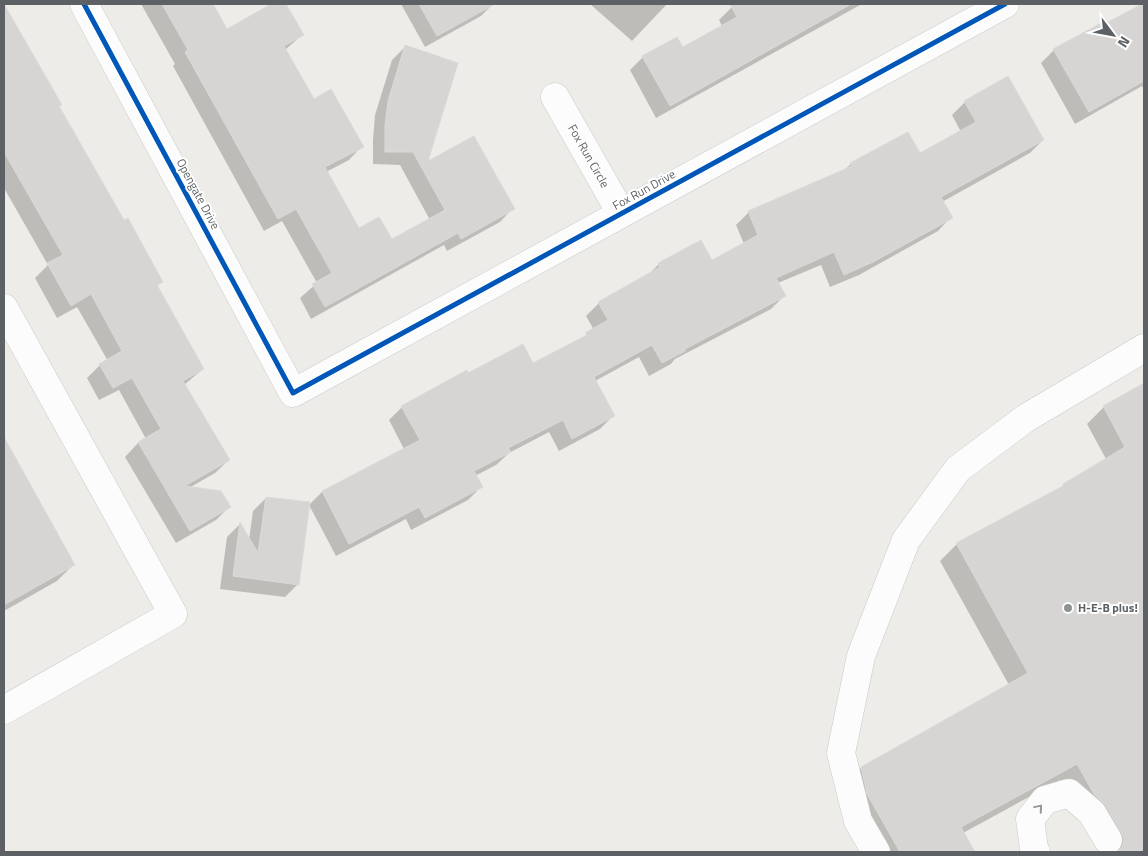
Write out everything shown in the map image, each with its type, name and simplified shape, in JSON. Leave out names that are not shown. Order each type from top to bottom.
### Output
[{"type":"street","name":"Opengate Drive","points":[[84,4],[293,393]]},
{"type":"street","name":"Fox Run Drive","points":[[293,393],[1005,4]]},
{"type":"street","name":"Fox Run Circle","points":[[555,97],[621,213]]},
{"type":"street","points":[[4,308],[173,614],[4,710]]},
{"type":"street","points":[[876,852],[858,821],[841,753],[861,656],[906,540],[958,469],[1026,418],[1144,348]]},
{"type":"street","points":[[1036,852],[1030,819],[1045,800],[1069,793],[1092,812],[1108,840]]},
{"type":"building","points":[[4,4],[62,105],[59,106],[124,220],[128,218],[163,282],[157,285],[204,369],[183,381],[230,460],[185,486],[221,491],[231,507],[190,531],[138,442],[161,429],[132,378],[113,388],[99,364],[122,351],[91,294],[71,306],[47,263],[63,255],[4,152]]},
{"type":"building","points":[[162,4],[213,4],[227,29],[271,4],[286,4],[304,35],[284,46],[314,99],[331,89],[364,147],[325,167],[359,228],[379,217],[392,239],[445,210],[413,152],[385,152],[385,126],[388,101],[405,45],[458,63],[428,161],[474,136],[515,209],[461,239],[458,233],[325,307],[312,284],[332,273],[296,209],[278,219],[185,52],[188,50]]},
{"type":"building","points":[[419,4],[495,4],[437,36]]},
{"type":"building","points":[[730,4],[851,4],[670,106],[642,56],[677,37],[683,47],[737,17]]},
{"type":"building","points":[[1144,4],[1144,81],[1089,112],[1053,49],[1107,20],[1108,22]]},
{"type":"building","points":[[1008,76],[1044,140],[941,197],[953,218],[873,262],[844,275],[834,252],[776,278],[786,296],[685,349],[685,351],[662,363],[652,345],[594,377],[615,416],[572,439],[563,420],[508,448],[511,452],[474,471],[483,487],[425,518],[419,507],[349,544],[322,491],[420,440],[401,406],[467,370],[468,373],[523,344],[533,363],[587,335],[585,333],[608,320],[598,302],[660,267],[658,263],[701,240],[712,260],[758,235],[748,211],[852,166],[850,163],[908,132],[920,153],[976,122],[964,101]]},
{"type":"building","name":"H-E-B plus!","points":[[1144,383],[1144,852],[1117,852],[1122,847],[1124,840],[1121,832],[1105,805],[1094,794],[1077,764],[961,827],[975,852],[900,852],[867,794],[861,767],[1028,673],[956,543],[1063,486],[1063,484],[1125,447],[1103,406]]},
{"type":"building","points":[[4,437],[75,565],[4,605]]},
{"type":"building","points":[[266,497],[310,502],[299,585],[233,576],[240,522],[258,553]]},
{"type":"cycle path","points":[[84,4],[293,393],[1005,4]]},
{"type":"place","name":"H-E-B plus!","points":[[1068,608]]}]
